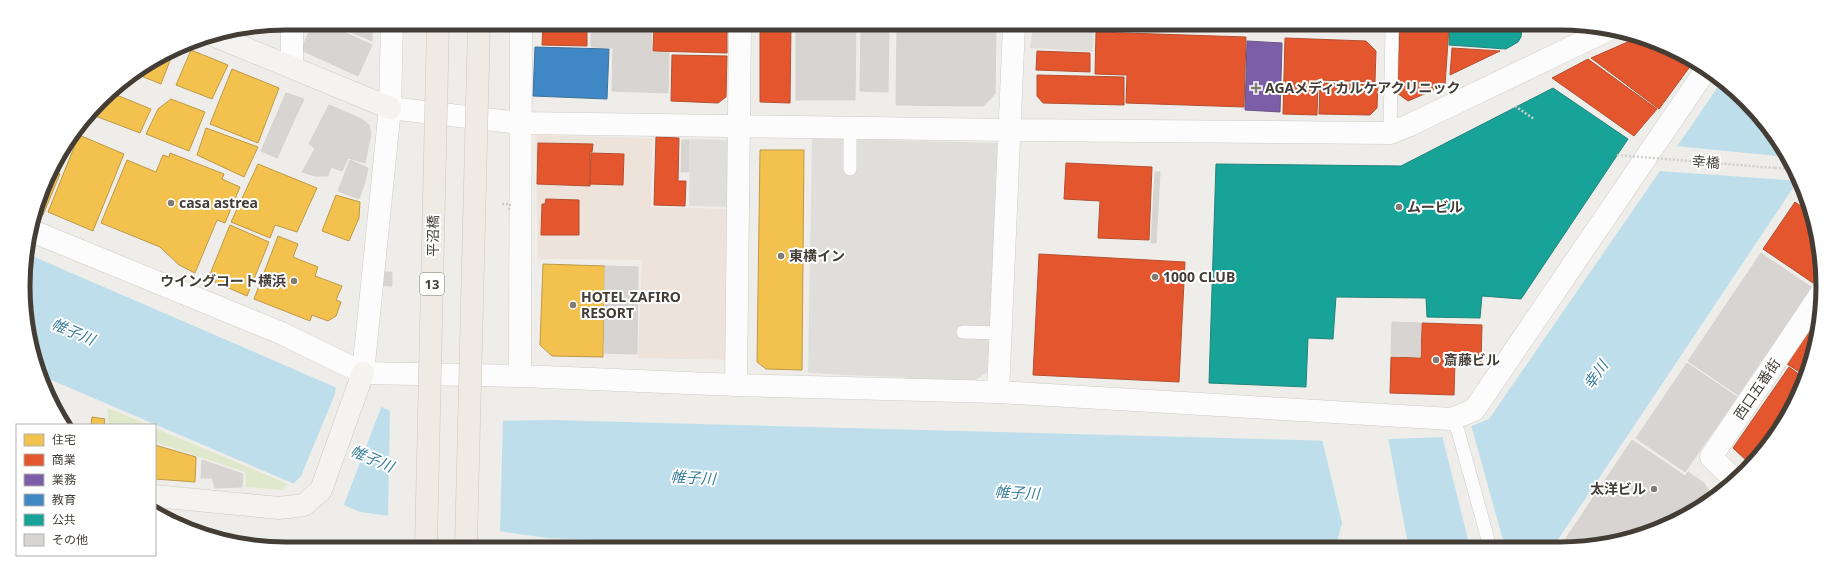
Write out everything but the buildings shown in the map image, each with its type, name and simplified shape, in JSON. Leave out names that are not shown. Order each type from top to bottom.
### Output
[{"type":"main road","name":"平沼橋","points":[[426,542],[438,30]]},
{"type":"main road","points":[[466,542],[479,30]]},
{"type":"street","points":[[292,30],[292,67]]},
{"type":"street","points":[[156,496],[279,508],[304,505],[321,490],[363,373],[390,108],[392,30]]},
{"type":"street","points":[[520,376],[521,30]]},
{"type":"street","points":[[736,385],[740,30]]},
{"type":"street","points":[[998,392],[1014,30]]},
{"type":"street","points":[[222,39],[390,108],[520,123],[1009,130],[1390,132],[1412,124],[1601,33]]},
{"type":"street","points":[[36,233],[281,334],[363,373],[520,376],[736,385],[998,392],[1452,419],[1474,410],[1703,74]]},
{"type":"street","name":"西口五番街","points":[[1731,476],[1711,457],[1815,302]]},
{"type":"lane","points":[[1390,132],[1392,30]]},
{"type":"lane","points":[[850,128],[850,169]]},
{"type":"lane","points":[[963,332],[1001,333]]},
{"type":"lane","points":[[1452,419],[1458,431],[1489,542]]},
{"type":"path","name":"幸橋","points":[[1617,155],[1788,170]]},
{"type":"path","points":[[497,204],[510,204],[510,210]]},
{"type":"shaded area","points":[[1032,30],[1094,30],[1093,52],[1030,48]]},
{"type":"shaded area","points":[[535,135],[652,138],[651,207],[734,209],[731,360],[638,358],[642,260],[538,259]]},
{"type":"shaded area","points":[[812,138],[999,143],[992,369],[974,381],[808,373]]},
{"type":"shaded area","points":[[690,139],[727,140],[734,146],[732,207],[689,206]]},
{"type":"green space","points":[[108,408],[147,424],[108,424]]},
{"type":"green space","points":[[156,428],[288,484],[283,490],[246,487],[245,472],[156,442]]},
{"type":"water","points":[[1719,85],[1741,105],[1763,130],[1782,158],[1795,184],[1556,542],[646,542],[547,538],[360,512],[47,378],[39,352],[32,319],[30,286],[32,256],[416,422],[551,420],[1333,441],[1445,437],[1489,419]]},
{"type":"pier","points":[[1675,146],[1781,156],[1793,180],[1658,171]]},
{"type":"pier","points":[[336,385],[382,405],[343,507],[292,485],[301,476],[335,394]]},
{"type":"pier","points":[[390,408],[416,420],[503,418],[500,533],[388,518]]},
{"type":"pier","points":[[1471,425],[1504,542],[1469,542],[1442,435]]},
{"type":"pier","points":[[1388,437],[1407,539],[1413,542],[1337,542],[1342,523],[1322,439]]},
{"type":"place","name":"AGAメディカルケアクリニック","points":[[1256,88]]},
{"type":"place","name":"casa astrea","points":[[171,203]]},
{"type":"place","name":"ムービル","points":[[1399,207]]},
{"type":"place","name":"東横イン","points":[[781,256]]},
{"type":"place","name":"1000 CLUB","points":[[1155,277]]},
{"type":"place","name":"ウイングコート横浜","points":[[294,281]]},
{"type":"place","name":"HOTEL ZAFIRO RESORT","points":[[573,305]]},
{"type":"place","name":"斎藤ビル","points":[[1436,360]]},
{"type":"place","name":"太洋ビル","points":[[1654,489]]},
{"type":"water label","name":"帷子川","points":[[73,332]]},
{"type":"water label","name":"幸川","points":[[1596,375]]},
{"type":"water label","name":"帷子川","points":[[372,459]]},
{"type":"water label","name":"帷子川","points":[[693,478]]},
{"type":"water label","name":"帷子川","points":[[1017,493]]}]
